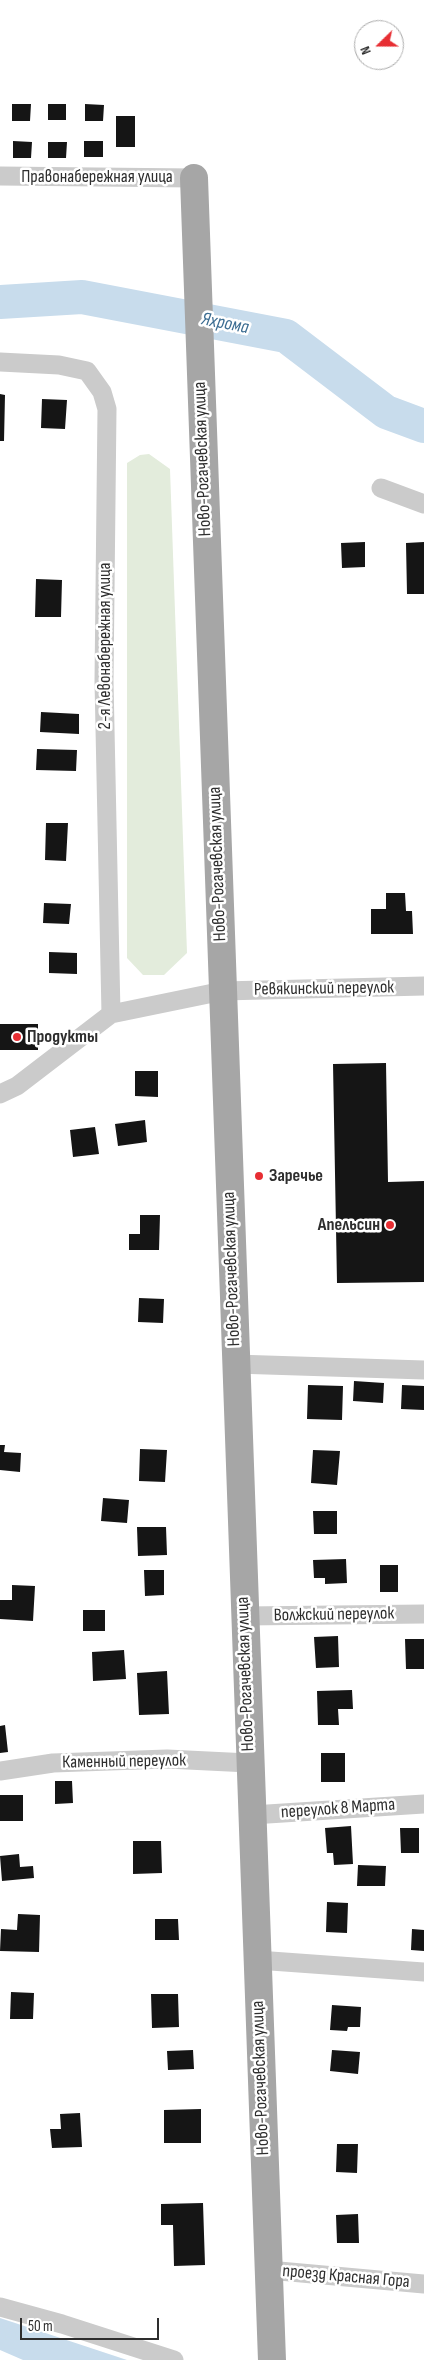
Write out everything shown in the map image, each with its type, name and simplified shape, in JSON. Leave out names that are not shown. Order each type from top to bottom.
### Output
[{"type":"main road","name":"Ново-Рогачевская улица","points":[[194,187],[249,1762],[272,2360]]},
{"type":"street","name":"Правонабережная улица","points":[[0,176],[194,187]]},
{"type":"street","name":"2-я Левонабережная улица","points":[[0,362],[59,365],[87,371],[102,392],[107,409],[104,681],[111,1014]]},
{"type":"street","points":[[381,488],[424,504]]},
{"type":"street","name":"Ревякинский переулок","points":[[111,1014],[223,991],[424,986]]},
{"type":"street","points":[[0,1094],[17,1086],[111,1014]]},
{"type":"street","points":[[235,1364],[424,1370]]},
{"type":"street","name":"Волжский переулок","points":[[244,1616],[424,1614]]},
{"type":"street","name":"Каменный переулок","points":[[0,1771],[62,1762],[167,1759],[249,1762]]},
{"type":"street","name":"переулок 8 Марта","points":[[252,1815],[424,1804]]},
{"type":"street","points":[[257,1960],[424,1972]]},
{"type":"street","name":"проезд Красная Гора","points":[[268,2270],[424,2284]]},
{"type":"street","points":[[0,2307],[62,2324],[174,2360]]},
{"type":"green space","points":[[149,454],[170,469],[187,953],[164,975],[143,975],[127,958],[127,463],[140,455]]},
{"type":"water","points":[[0,2318],[127,2360],[23,2360],[0,2350]]},
{"type":"building","points":[[12,104],[31,104],[30,121],[12,121]]},
{"type":"building","points":[[48,104],[66,104],[66,120],[48,120]]},
{"type":"building","points":[[85,104],[104,105],[103,121],[85,121]]},
{"type":"building","points":[[116,116],[135,116],[135,147],[116,147]]},
{"type":"building","points":[[13,141],[32,142],[31,158],[13,158]]},
{"type":"building","points":[[84,141],[103,141],[103,157],[84,157]]},
{"type":"building","points":[[48,142],[67,142],[66,158],[48,158]]},
{"type":"building","points":[[0,394],[5,395],[4,441],[0,441]]},
{"type":"building","points":[[42,399],[67,400],[65,429],[41,428]]},
{"type":"building","points":[[365,542],[365,567],[342,568],[341,543]]},
{"type":"building","points":[[424,542],[424,594],[407,594],[406,543]]},
{"type":"building","points":[[36,579],[62,580],[61,617],[35,617]]},
{"type":"building","points":[[41,712],[79,714],[79,734],[40,732]]},
{"type":"building","points":[[37,749],[77,750],[76,771],[36,770]]},
{"type":"building","points":[[46,823],[68,823],[66,861],[45,860]]},
{"type":"building","points":[[386,893],[405,893],[406,911],[412,911],[413,934],[371,934],[371,909],[386,909]]},
{"type":"building","points":[[44,903],[71,904],[69,924],[43,923]]},
{"type":"building","points":[[49,952],[77,953],[77,974],[49,973]]},
{"type":"building","points":[[0,1024],[38,1024],[38,1050],[0,1050]]},
{"type":"building","points":[[386,1063],[388,1182],[424,1181],[424,1282],[337,1283],[333,1064]]},
{"type":"building","points":[[135,1071],[158,1071],[158,1097],[135,1096]]},
{"type":"building","points":[[145,1120],[147,1142],[118,1146],[115,1124]]},
{"type":"building","points":[[95,1127],[99,1154],[73,1157],[70,1130]]},
{"type":"building","points":[[140,1215],[160,1215],[159,1250],[129,1250],[129,1234],[140,1234]]},
{"type":"building","points":[[139,1298],[164,1299],[163,1323],[138,1322]]},
{"type":"building","points":[[354,1381],[384,1383],[383,1403],[353,1401]]},
{"type":"building","points":[[308,1385],[343,1386],[342,1420],[307,1419]]},
{"type":"building","points":[[402,1385],[424,1386],[424,1410],[401,1409]]},
{"type":"building","points":[[0,1445],[5,1445],[4,1452],[21,1453],[20,1472],[0,1470]]},
{"type":"building","points":[[140,1449],[167,1450],[165,1482],[139,1481]]},
{"type":"building","points":[[313,1450],[340,1451],[337,1485],[311,1483]]},
{"type":"building","points":[[103,1498],[129,1500],[127,1523],[101,1521]]},
{"type":"building","points":[[313,1511],[337,1511],[337,1534],[314,1534]]},
{"type":"building","points":[[137,1527],[166,1527],[167,1555],[138,1556]]},
{"type":"building","points":[[346,1559],[347,1583],[325,1584],[325,1578],[314,1578],[313,1560]]},
{"type":"building","points":[[380,1565],[398,1565],[398,1592],[380,1592]]},
{"type":"building","points":[[144,1570],[164,1570],[164,1595],[145,1596]]},
{"type":"building","points":[[12,1585],[35,1586],[33,1621],[0,1619],[0,1600],[12,1600]]},
{"type":"building","points":[[83,1610],[105,1610],[105,1631],[83,1631]]},
{"type":"building","points":[[338,1636],[339,1667],[316,1668],[314,1637]]},
{"type":"building","points":[[405,1639],[424,1639],[424,1669],[406,1669]]},
{"type":"building","points":[[124,1650],[126,1679],[93,1681],[92,1652]]},
{"type":"building","points":[[167,1671],[169,1714],[139,1715],[137,1673]]},
{"type":"building","points":[[352,1690],[353,1709],[338,1709],[339,1725],[318,1725],[317,1691]]},
{"type":"building","points":[[5,1725],[8,1752],[0,1753],[0,1726]]},
{"type":"building","points":[[321,1753],[345,1753],[345,1782],[321,1782]]},
{"type":"building","points":[[55,1781],[72,1781],[73,1803],[55,1804]]},
{"type":"building","points":[[0,1795],[23,1795],[23,1821],[0,1821]]},
{"type":"building","points":[[351,1826],[353,1864],[334,1865],[333,1853],[327,1853],[325,1828]]},
{"type":"building","points":[[400,1828],[419,1828],[419,1853],[401,1853]]},
{"type":"building","points":[[133,1841],[161,1841],[162,1873],[133,1874]]},
{"type":"building","points":[[19,1854],[20,1867],[33,1866],[34,1878],[2,1881],[0,1856]]},
{"type":"building","points":[[358,1865],[386,1866],[385,1886],[357,1886]]},
{"type":"building","points":[[327,1902],[348,1903],[347,1933],[326,1932]]},
{"type":"building","points":[[18,1914],[40,1915],[39,1952],[0,1951],[1,1929],[17,1930]]},
{"type":"building","points":[[155,1919],[178,1919],[179,1940],[155,1940]]},
{"type":"building","points":[[412,1929],[424,1930],[424,1951],[411,1950]]},
{"type":"building","points":[[11,1992],[34,1993],[33,2019],[10,2019]]},
{"type":"building","points":[[151,1994],[178,1994],[179,2027],[152,2028]]},
{"type":"building","points":[[332,2005],[361,2007],[360,2027],[348,2027],[347,2031],[330,2030]]},
{"type":"building","points":[[193,2050],[194,2069],[168,2070],[167,2051]]},
{"type":"building","points":[[332,2050],[360,2052],[358,2074],[330,2071]]},
{"type":"building","points":[[201,2109],[201,2143],[164,2143],[164,2110]]},
{"type":"building","points":[[80,2113],[82,2147],[52,2148],[50,2129],[61,2129],[60,2114]]},
{"type":"building","points":[[337,2144],[358,2144],[357,2173],[336,2172]]},
{"type":"building","points":[[203,2203],[205,2265],[174,2266],[173,2225],[161,2225],[161,2204]]},
{"type":"building","points":[[358,2214],[359,2243],[337,2243],[336,2215]]},
{"type":"waterway","name":"Яхрома","points":[[0,302],[82,297],[286,336],[386,412],[424,426]]},
{"type":"place","name":"Продукты","points":[[17,1037]]},
{"type":"place","name":"Заречье","points":[[259,1176]]},
{"type":"place","name":"Апельсин","points":[[390,1225]]}]
